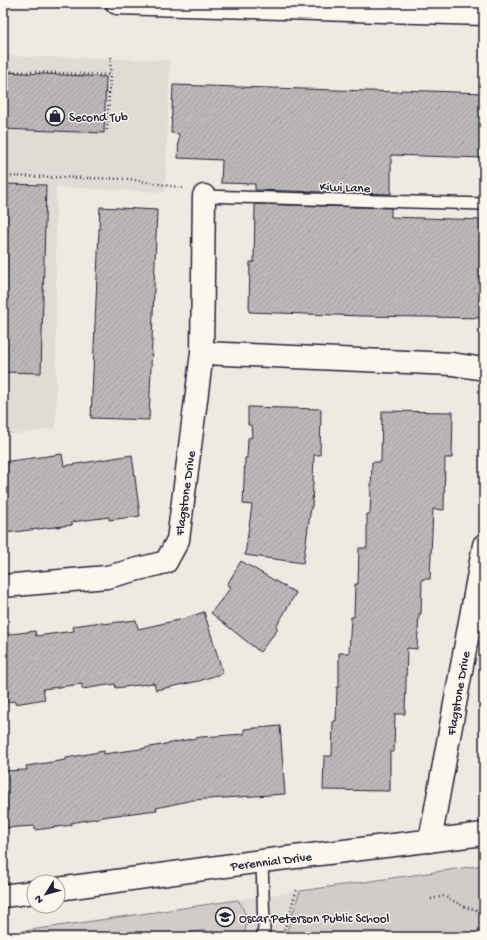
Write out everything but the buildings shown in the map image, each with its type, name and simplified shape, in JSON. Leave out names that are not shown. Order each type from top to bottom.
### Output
[{"type":"street","points":[[117,3],[484,14]]},
{"type":"street","name":"Flagstone Drive","points":[[3,586],[107,577],[166,562],[178,540],[202,352],[204,196]]},
{"type":"street","points":[[202,352],[452,364],[484,369]]},
{"type":"street","name":"Flagstone Drive","points":[[430,841],[484,545]]},
{"type":"street","name":"Perennial Drive","points":[[66,888],[262,861],[484,834]]},
{"type":"street","points":[[3,896],[26,893]]},
{"type":"lane","name":"Kiwi Lane","points":[[204,196],[484,204]]},
{"type":"lane","points":[[262,861],[264,929],[262,937]]},
{"type":"path","points":[[107,130],[111,56]]},
{"type":"path","points":[[3,71],[109,75]]},
{"type":"path","points":[[3,176],[129,179],[180,187],[204,196]]},
{"type":"path","points":[[282,937],[297,890]]},
{"type":"path","points":[[431,899],[444,896],[465,907],[484,912]]},
{"type":"shaded area","points":[[3,56],[170,60],[165,192],[56,187],[56,428],[3,436]]},
{"type":"shaded area","points":[[484,865],[484,937],[285,937],[300,891]]},
{"type":"shaded area","name":"Oscar Peterson Public School","points":[[340,885],[324,937],[3,937],[3,934]]},
{"type":"shaded area","points":[[238,900],[246,918],[246,927],[243,937],[206,937],[207,930],[160,937],[3,937],[3,934]]},
{"type":"place","name":"Second Tub","points":[[55,116]]},
{"type":"place","name":"Oscar Peterson Public School","points":[[225,917]]}]
